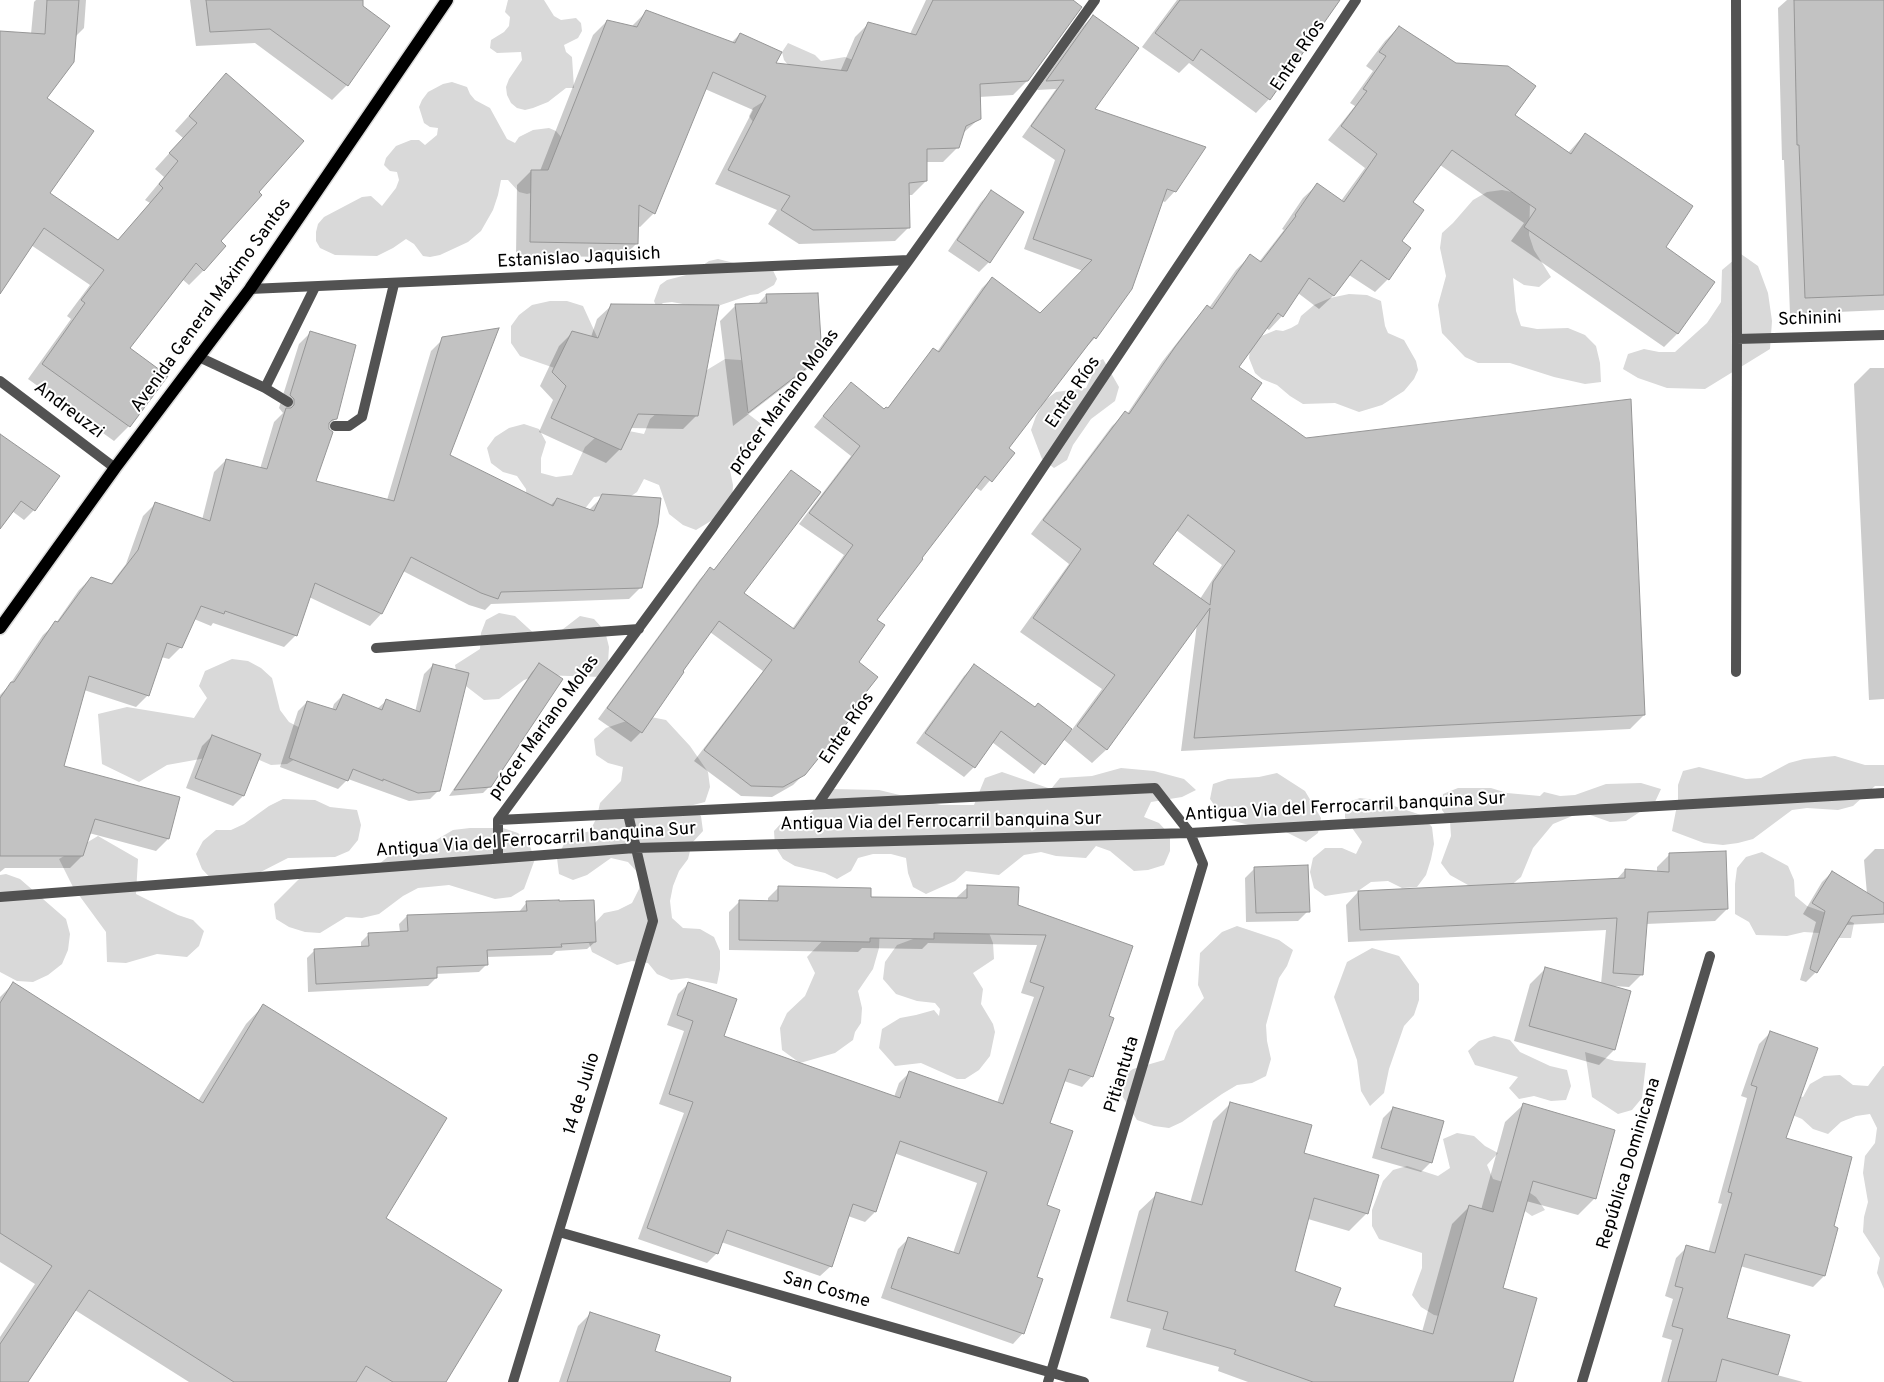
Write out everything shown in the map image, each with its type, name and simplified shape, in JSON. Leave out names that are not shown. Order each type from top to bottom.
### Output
[{"type":"main road","name":"Avenida General Máximo Santos","points":[[0,628],[116,468],[250,289],[447,0]]},
{"type":"street","name":"prócer Mariano Molas","points":[[498,820],[909,260],[1095,0]]},
{"type":"street","name":"Entre Ríos","points":[[818,804],[1356,0]]},
{"type":"street","points":[[1736,0],[1736,672]]},
{"type":"street","name":"Estanislao Jaquisich","points":[[250,289],[909,260]]},
{"type":"street","points":[[336,426],[350,426],[362,417],[394,284]]},
{"type":"street","points":[[266,388],[315,287]]},
{"type":"street","name":"Schinini","points":[[1737,339],[1884,335]]},
{"type":"street","points":[[199,357],[266,388],[288,402]]},
{"type":"street","name":"Andreuzzi","points":[[0,381],[116,468]]},
{"type":"street","points":[[376,648],[639,629]]},
{"type":"street","name":"Pitiantuta","points":[[818,804],[1155,788],[1190,833],[1203,864],[1050,1377]]},
{"type":"street","name":"Antigua Via del Ferrocarril banquina Sur","points":[[0,897],[635,848],[1190,833],[1884,793]]},
{"type":"street","points":[[498,858],[498,820],[818,804]]},
{"type":"street","name":"14 de Julio","points":[[513,1382],[653,921],[628,814]]},
{"type":"street","name":"República Dominicana","points":[[1582,1382],[1710,956]]},
{"type":"street","name":"San Cosme","points":[[559,1232],[1050,1377],[1084,1382]]},
{"type":"shaded area","points":[[508,0],[544,0],[554,16],[561,20],[576,18],[581,23],[582,31],[578,38],[564,45],[566,52],[572,57],[574,88],[566,88],[548,102],[525,110],[517,108],[511,103],[506,87],[522,60],[521,52],[497,53],[490,48],[491,40],[504,32],[509,26],[510,17],[505,12]]},
{"type":"shaded area","points":[[788,43],[815,55],[821,61],[845,57],[853,60],[856,68],[753,122],[749,116],[753,108],[766,100],[789,66],[784,60],[782,52]]},
{"type":"shaded area","points":[[452,82],[467,87],[475,100],[490,108],[507,139],[515,143],[519,137],[533,130],[549,128],[556,131],[561,137],[561,153],[535,192],[527,194],[519,192],[508,180],[501,180],[493,210],[481,231],[468,242],[440,255],[423,256],[414,244],[406,239],[377,256],[335,255],[320,248],[316,241],[316,232],[318,224],[324,217],[362,197],[371,196],[382,206],[396,188],[399,180],[397,172],[390,171],[384,165],[386,158],[396,146],[411,140],[419,140],[425,145],[437,135],[438,128],[430,127],[424,123],[419,107],[428,92],[443,84]]},
{"type":"shaded area","points":[[1502,190],[1517,193],[1530,203],[1529,235],[1534,250],[1551,277],[1539,287],[1524,285],[1513,278],[1516,311],[1521,326],[1537,329],[1568,328],[1585,335],[1596,346],[1600,363],[1601,382],[1585,384],[1554,377],[1510,363],[1478,363],[1465,357],[1442,333],[1438,305],[1446,276],[1440,248],[1442,233],[1473,200],[1487,192]]},
{"type":"shaded area","points":[[1741,254],[1758,266],[1768,293],[1772,321],[1770,349],[1705,389],[1667,388],[1638,378],[1623,369],[1628,354],[1644,349],[1659,352],[1675,352],[1707,323],[1721,302],[1722,270]]},
{"type":"shaded area","points":[[718,259],[734,263],[771,266],[777,279],[774,285],[758,294],[712,308],[696,308],[672,302],[663,303],[657,308],[654,301],[660,285],[667,280],[690,274],[709,261]]},
{"type":"shaded area","points":[[1349,294],[1367,295],[1381,301],[1388,333],[1404,340],[1416,361],[1418,370],[1414,379],[1404,391],[1382,405],[1359,412],[1335,403],[1303,404],[1277,385],[1262,379],[1255,373],[1249,358],[1250,350],[1259,337],[1276,330],[1283,331],[1291,328],[1298,324],[1301,316],[1314,305],[1330,298]]},
{"type":"shaded area","points":[[550,301],[567,301],[583,306],[599,341],[566,372],[520,356],[511,343],[511,326],[519,315],[532,305]]},
{"type":"shaded area","points":[[725,359],[741,360],[753,369],[747,413],[760,423],[763,439],[752,450],[736,457],[730,470],[733,485],[732,501],[724,513],[696,530],[683,525],[669,514],[659,485],[644,479],[637,492],[624,501],[611,495],[594,497],[584,510],[527,505],[526,489],[517,476],[503,472],[491,463],[487,448],[495,437],[509,428],[524,424],[539,429],[546,442],[541,458],[541,473],[556,477],[572,475],[585,447],[596,437],[629,431],[644,434],[650,419],[702,373]]},
{"type":"shaded area","points":[[1103,359],[1119,387],[1115,401],[1091,419],[1073,445],[1067,460],[1054,468],[1042,459],[1031,430],[1036,416],[1044,401],[1056,392],[1086,388],[1099,361]]},
{"type":"shaded area","points":[[499,613],[515,616],[539,638],[554,636],[580,616],[594,619],[605,631],[609,647],[608,663],[602,677],[539,675],[524,680],[499,699],[484,700],[458,680],[455,665],[480,649],[481,633],[486,620]]},
{"type":"shaded area","points":[[232,659],[248,661],[261,668],[272,678],[280,710],[289,722],[304,730],[300,756],[287,764],[271,765],[257,759],[217,756],[167,765],[139,782],[102,764],[98,714],[127,707],[194,718],[207,698],[199,686],[205,671]]},
{"type":"shaded area","points":[[651,717],[666,720],[690,746],[708,772],[710,787],[705,802],[689,806],[701,816],[703,831],[692,843],[688,859],[679,871],[673,886],[670,901],[672,918],[683,928],[700,929],[714,937],[720,951],[720,969],[717,984],[687,978],[671,980],[657,974],[648,963],[632,961],[617,965],[592,952],[587,937],[593,925],[604,913],[618,910],[632,903],[639,889],[639,874],[628,862],[611,858],[587,875],[573,880],[559,874],[557,858],[564,844],[576,835],[590,831],[597,817],[600,803],[621,781],[623,767],[608,763],[596,755],[594,739],[606,728],[635,718]]},
{"type":"shaded area","points":[[1835,756],[1865,765],[1884,765],[1884,786],[1875,786],[1853,806],[1838,810],[1807,808],[1792,810],[1753,839],[1738,843],[1723,845],[1704,843],[1672,831],[1678,800],[1678,785],[1683,771],[1699,767],[1746,779],[1761,778],[1789,763],[1804,759]]},
{"type":"shaded area","points":[[1121,768],[1154,771],[1184,779],[1196,790],[1182,797],[1151,802],[1144,817],[1159,823],[1170,835],[1170,851],[1164,865],[1148,870],[1134,871],[1110,851],[1096,846],[1086,858],[1056,856],[1041,852],[1024,855],[999,875],[966,871],[955,881],[926,894],[913,887],[908,873],[906,858],[891,854],[873,854],[858,858],[851,871],[837,879],[825,873],[795,866],[783,859],[775,846],[774,831],[785,819],[801,821],[813,811],[819,797],[832,789],[879,790],[941,805],[974,805],[985,778],[1002,772],[1051,789],[1060,778],[1092,776]]},
{"type":"shaded area","points":[[1277,773],[1305,791],[1321,818],[1318,833],[1306,842],[1280,829],[1263,829],[1231,820],[1219,812],[1210,799],[1213,784],[1228,779],[1259,777]]},
{"type":"shaded area","points":[[1641,783],[1661,789],[1655,802],[1626,821],[1610,822],[1582,812],[1553,824],[1533,848],[1521,877],[1509,887],[1477,890],[1450,875],[1441,863],[1451,836],[1450,821],[1442,810],[1443,794],[1458,788],[1491,788],[1507,793],[1540,796],[1544,792],[1560,796],[1575,795],[1606,784]]},
{"type":"shaded area","points":[[1360,798],[1376,800],[1421,815],[1432,827],[1434,844],[1431,859],[1426,875],[1417,887],[1402,888],[1388,881],[1371,882],[1358,891],[1325,896],[1314,888],[1310,872],[1313,858],[1325,848],[1342,848],[1356,854],[1362,842],[1345,818],[1345,803]]},
{"type":"shaded area","points":[[283,799],[315,800],[330,807],[357,810],[361,825],[358,840],[349,851],[335,857],[288,858],[245,880],[214,882],[202,869],[196,854],[203,841],[216,830],[231,830],[244,824],[269,806]]},
{"type":"shaded area","points":[[503,828],[518,833],[529,844],[535,859],[524,889],[511,897],[495,899],[449,885],[418,888],[403,896],[379,914],[362,918],[346,917],[320,933],[305,932],[289,927],[276,919],[274,904],[305,873],[372,870],[396,850],[411,851],[426,846],[453,830]]},
{"type":"shaded area","points":[[98,836],[138,859],[136,894],[178,915],[193,920],[204,931],[199,946],[187,957],[157,954],[126,963],[107,962],[106,932],[73,887],[59,859]]},
{"type":"shaded area","points":[[1762,852],[1788,866],[1794,880],[1795,896],[1807,906],[1854,923],[1851,938],[1835,938],[1819,933],[1804,932],[1787,936],[1756,935],[1749,922],[1735,914],[1735,884],[1737,868],[1746,857]]},
{"type":"shaded area","points":[[6,874],[20,879],[66,919],[70,934],[68,950],[62,964],[48,975],[33,982],[17,981],[0,972],[0,875]]},
{"type":"shaded area","points":[[939,924],[986,925],[993,943],[994,959],[973,973],[983,989],[981,1004],[993,1024],[995,1032],[990,1056],[979,1070],[965,1079],[957,1079],[921,1063],[895,1066],[879,1048],[882,1029],[900,1018],[934,1010],[939,1016],[940,1009],[935,1003],[917,1001],[896,994],[883,979],[885,962],[897,945],[913,939]]},
{"type":"shaded area","points":[[880,925],[879,948],[873,969],[858,991],[862,1008],[861,1023],[855,1032],[853,1040],[835,1053],[800,1063],[782,1050],[780,1028],[787,1013],[805,996],[815,973],[807,957],[828,935]]},
{"type":"shaded area","points":[[1237,926],[1279,940],[1293,950],[1287,966],[1279,978],[1266,1025],[1271,1059],[1266,1076],[1252,1083],[1237,1085],[1182,1122],[1169,1128],[1154,1126],[1137,1120],[1121,1094],[1120,1078],[1133,1069],[1164,1060],[1175,1031],[1204,998],[1198,985],[1200,953],[1222,932]]},
{"type":"shaded area","points":[[1372,948],[1399,956],[1419,984],[1419,1000],[1414,1015],[1404,1026],[1389,1069],[1384,1093],[1370,1106],[1361,1091],[1357,1060],[1334,997],[1347,962]]},
{"type":"shaded area","points":[[1494,1036],[1510,1040],[1520,1052],[1550,1066],[1567,1070],[1571,1086],[1566,1100],[1551,1101],[1534,1096],[1519,1099],[1509,1088],[1518,1077],[1475,1065],[1468,1051],[1479,1041]]},
{"type":"shaded area","points":[[1585,1052],[1615,1061],[1646,1063],[1642,1098],[1632,1110],[1618,1114],[1592,1097]]},
{"type":"shaded area","points":[[1883,1066],[1884,1289],[1877,1273],[1880,1258],[1863,1232],[1868,1202],[1863,1173],[1865,1156],[1875,1143],[1877,1128],[1870,1114],[1856,1116],[1841,1122],[1828,1134],[1813,1129],[1802,1119],[1773,1107],[1771,1088],[1803,1097],[1810,1084],[1824,1076],[1840,1075],[1853,1085],[1868,1086]]},
{"type":"shaded area","points":[[1457,1133],[1474,1136],[1485,1146],[1498,1153],[1487,1165],[1493,1179],[1523,1188],[1536,1197],[1545,1210],[1532,1216],[1519,1207],[1449,1318],[1434,1315],[1421,1307],[1412,1295],[1422,1268],[1422,1253],[1379,1239],[1372,1226],[1372,1210],[1383,1181],[1393,1170],[1407,1166],[1438,1176],[1450,1168],[1443,1139]]},
{"type":"building","points":[[47,0],[79,0],[74,62],[47,98],[94,131],[50,193],[118,240],[163,188],[159,184],[178,161],[169,153],[197,123],[189,116],[226,73],[304,141],[259,192],[262,195],[221,241],[226,246],[204,271],[196,263],[130,348],[168,376],[130,427],[42,364],[85,303],[81,300],[104,270],[44,228],[0,294],[0,31],[45,34]]},
{"type":"building","points":[[206,0],[363,0],[363,6],[390,26],[348,86],[270,29],[210,32]]},
{"type":"building","points":[[933,0],[1073,0],[1082,7],[1028,81],[980,84],[981,119],[966,126],[959,148],[927,149],[927,181],[909,183],[910,228],[813,230],[781,210],[790,196],[728,170],[766,96],[713,72],[655,214],[639,205],[638,244],[530,242],[531,170],[548,170],[607,20],[637,27],[646,10],[735,43],[740,33],[782,52],[776,63],[847,71],[868,22],[916,35]]},
{"type":"building","points":[[1180,0],[1340,0],[1270,100],[1201,49],[1193,61],[1155,33]]},
{"type":"building","points":[[1794,0],[1884,0],[1884,295],[1805,298],[1799,145],[1797,145]]},
{"type":"building","points":[[1093,15],[1139,48],[1095,109],[1206,147],[1176,192],[1167,189],[1132,289],[1096,339],[1094,337],[1009,448],[1015,453],[992,482],[985,476],[877,620],[885,625],[859,662],[878,677],[848,715],[851,718],[805,775],[783,787],[751,786],[704,750],[772,660],[719,621],[642,733],[607,708],[710,567],[714,570],[791,470],[821,492],[744,593],[794,629],[853,545],[809,513],[860,446],[823,416],[851,382],[884,409],[888,408],[933,348],[939,352],[992,277],[1040,313],[1092,260],[1033,239],[1065,150],[1031,126],[1064,80],[1046,81]]},
{"type":"building","points":[[1399,26],[1456,63],[1508,66],[1536,86],[1515,115],[1571,154],[1585,133],[1693,206],[1666,247],[1715,282],[1678,334],[1524,227],[1536,209],[1452,150],[1413,202],[1424,210],[1402,241],[1411,248],[1389,280],[1361,260],[1334,296],[1309,278],[1283,317],[1278,313],[1239,367],[1262,383],[1251,399],[1306,438],[1631,399],[1645,715],[1194,738],[1210,608],[1107,750],[1077,726],[1115,675],[1033,618],[1081,549],[1043,520],[1125,411],[1129,414],[1175,347],[1207,305],[1212,309],[1250,254],[1261,262],[1296,216],[1317,183],[1344,202],[1377,154],[1341,126],[1367,91],[1363,89],[1386,56],[1379,52]],"holes":[[[1188,515],[1235,551],[1213,582],[1210,605],[1153,564]]]},
{"type":"building","points":[[991,190],[1024,212],[990,263],[957,240]]},
{"type":"building","points":[[818,293],[822,356],[748,413],[735,304],[767,303],[766,294]]},
{"type":"building","points":[[611,304],[719,305],[698,416],[638,414],[621,450],[551,418],[566,386],[552,372],[572,331],[598,338]]},
{"type":"building","points":[[499,328],[450,455],[553,506],[557,498],[594,511],[602,494],[661,498],[658,524],[642,588],[501,592],[498,599],[481,593],[411,557],[382,614],[315,583],[297,636],[225,611],[224,614],[201,606],[182,648],[167,643],[149,696],[89,676],[64,766],[180,797],[169,839],[95,819],[83,856],[0,856],[0,698],[11,682],[14,682],[55,621],[58,622],[91,577],[112,584],[138,550],[155,502],[210,521],[226,459],[267,469],[286,408],[291,408],[294,405],[294,399],[290,395],[310,331],[356,345],[337,419],[329,423],[329,429],[333,432],[316,481],[394,501],[442,337]]},
{"type":"building","points":[[0,434],[60,476],[35,511],[21,501],[0,529]]},
{"type":"building","points":[[539,663],[563,679],[491,787],[454,790]]},
{"type":"building","points":[[433,664],[469,673],[440,791],[418,793],[353,769],[348,781],[289,758],[307,701],[336,710],[343,694],[382,710],[386,699],[420,712]]},
{"type":"building","points":[[974,664],[1035,707],[1038,703],[1072,729],[1045,765],[1001,731],[975,768],[925,733]]},
{"type":"building","points":[[212,735],[261,754],[244,796],[195,778]]},
{"type":"building","points":[[1726,851],[1728,909],[1648,912],[1643,975],[1613,973],[1617,918],[1360,930],[1358,891],[1625,878],[1625,869],[1669,872],[1669,853]]},
{"type":"building","points":[[1308,865],[1310,912],[1256,913],[1254,867]]},
{"type":"building","points":[[1832,871],[1884,903],[1884,914],[1852,916],[1817,973],[1810,969],[1825,911],[1812,903]]},
{"type":"building","points":[[967,885],[1019,887],[1018,905],[1133,946],[1109,1016],[1114,1018],[1093,1077],[1069,1069],[1050,1123],[1073,1131],[1047,1205],[1060,1210],[1037,1277],[1043,1279],[1024,1334],[891,1288],[908,1237],[959,1254],[987,1172],[900,1141],[876,1212],[853,1204],[832,1267],[727,1230],[718,1254],[647,1228],[693,1102],[669,1094],[693,1021],[677,1015],[688,982],[737,999],[724,1036],[900,1098],[909,1071],[1003,1104],[1044,987],[1030,982],[1046,935],[934,933],[934,939],[870,938],[870,942],[739,940],[739,900],[778,901],[778,886],[871,888],[871,897],[967,898]]},
{"type":"building","points":[[594,900],[596,942],[561,944],[562,947],[487,950],[488,965],[437,967],[437,978],[316,984],[314,949],[369,946],[368,933],[408,931],[407,915],[527,911],[526,901]]},
{"type":"building","points":[[1545,967],[1631,991],[1615,1050],[1529,1026]]},
{"type":"building","points":[[13,982],[203,1103],[263,1004],[447,1118],[386,1218],[502,1290],[446,1382],[393,1382],[366,1366],[356,1382],[234,1382],[89,1290],[28,1382],[0,1382],[0,1344],[52,1266],[0,1233],[0,1003]]},
{"type":"building","points":[[1770,1031],[1818,1048],[1786,1138],[1852,1157],[1834,1226],[1838,1228],[1825,1276],[1745,1254],[1727,1318],[1790,1335],[1778,1375],[1722,1359],[1716,1382],[1668,1382],[1683,1329],[1672,1326],[1683,1288],[1675,1286],[1686,1245],[1715,1253],[1732,1193],[1728,1192],[1757,1087],[1751,1085]]},
{"type":"building","points":[[1230,1102],[1312,1125],[1304,1153],[1379,1175],[1368,1214],[1314,1198],[1295,1271],[1341,1288],[1334,1306],[1433,1334],[1469,1205],[1493,1212],[1523,1103],[1615,1130],[1596,1199],[1533,1181],[1503,1288],[1537,1298],[1513,1382],[1313,1382],[1234,1354],[1236,1350],[1163,1329],[1168,1312],[1127,1301],[1156,1192],[1202,1205]]},
{"type":"building","points":[[1393,1107],[1444,1121],[1432,1163],[1381,1148]]},
{"type":"building","points":[[590,1312],[660,1335],[655,1351],[731,1377],[730,1382],[567,1382]]}]
